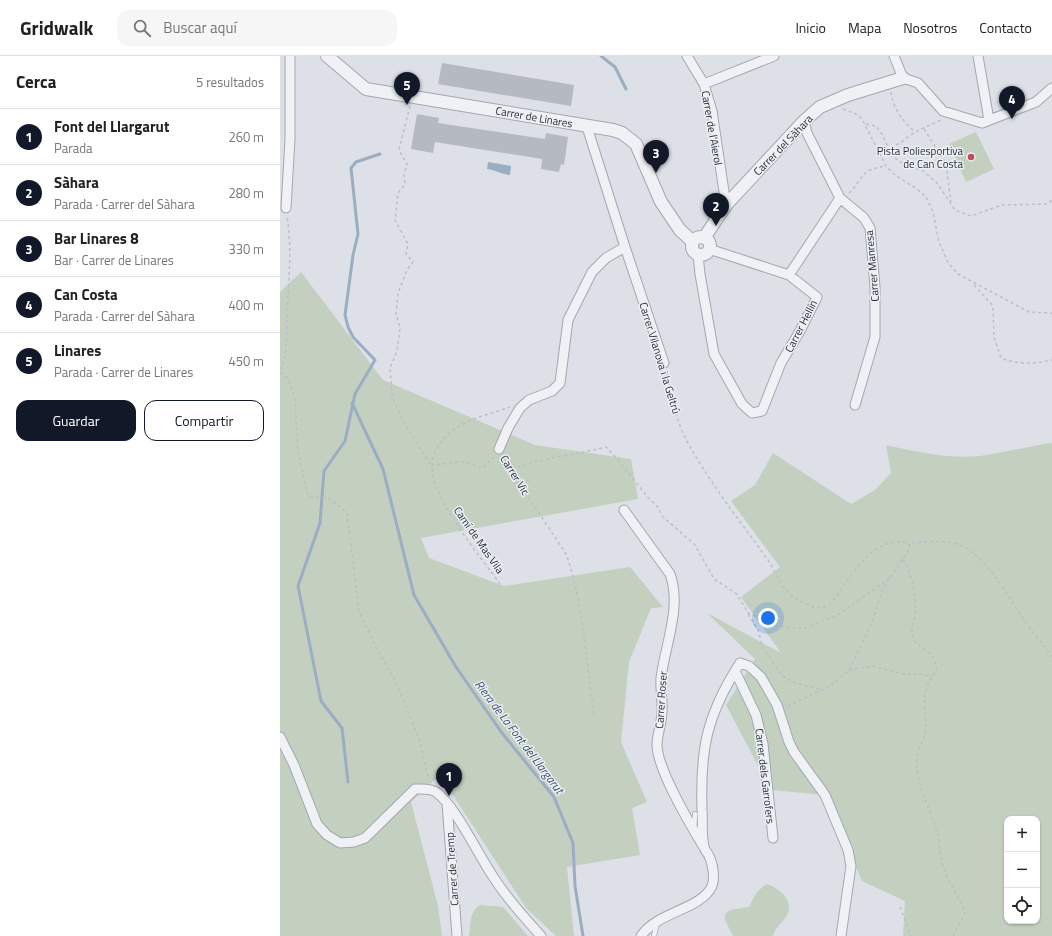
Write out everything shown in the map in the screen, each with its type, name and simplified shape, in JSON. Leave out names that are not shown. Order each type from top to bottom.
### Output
[{"type":"street","points":[[286,208],[290,139],[290,56]]},
{"type":"street","name":"Carrer de Linares","points":[[326,56],[366,89],[613,130],[622,133],[636,144],[661,202],[680,230],[698,240]]},
{"type":"street","name":"Carrer de l'Aierol","points":[[687,56],[704,84],[712,111],[726,205]]},
{"type":"street","points":[[704,84],[774,56]]},
{"type":"street","points":[[894,56],[897,80],[918,83],[943,111],[982,123],[1036,102],[1052,88]]},
{"type":"street","points":[[978,56],[989,120]]},
{"type":"street","name":"Carrer del Sàhara","points":[[698,240],[726,205],[804,121],[820,107],[897,80]]},
{"type":"street","name":"Carrer Manresa","points":[[804,121],[807,133],[840,198],[864,218],[870,228],[875,287],[875,336],[855,405]]},
{"type":"street","name":"Carrer Vilanova i la Geltrú","points":[[587,126],[625,247],[664,363]]},
{"type":"street","points":[[789,275],[840,198]]},
{"type":"street","points":[[698,240],[708,241],[704,252]]},
{"type":"street","name":"Carrer Vic","points":[[500,449],[513,418],[529,400],[552,392],[560,383],[568,320],[592,272],[606,258],[625,247]]},
{"type":"street","name":"Carrer Hellín","points":[[704,252],[789,275],[817,297],[800,331],[781,363],[762,411],[752,413],[742,404],[714,354],[700,274],[704,252]]},
{"type":"street","name":"Carrer Roser","points":[[624,510],[670,574],[674,585],[674,611],[661,680],[662,711],[657,744],[659,761],[694,831],[704,847]]},
{"type":"street","points":[[641,936],[657,921],[701,899],[712,886],[713,873],[710,857],[704,847],[701,786],[703,750],[710,723],[724,688],[738,667],[749,666],[761,677],[778,710],[788,742],[825,795],[848,850],[851,866],[841,936]]},
{"type":"street","name":"Carrer dels Garrofers","points":[[738,667],[756,716],[763,744],[773,838]]},
{"type":"street","points":[[280,737],[294,765],[317,824],[327,835],[340,843],[354,842],[365,838],[415,789],[435,791],[447,802],[495,881],[514,907],[540,936]]},
{"type":"street","name":"Carrer de Tremp","points":[[447,802],[457,936]]},
{"type":"lane","points":[[694,831],[695,814]]},
{"type":"lane","points":[[654,936],[657,930],[657,921]]},
{"type":"path","points":[[897,80],[891,93],[893,102],[904,122],[915,132]]},
{"type":"path","points":[[412,97],[399,150],[407,164],[404,174],[405,184],[398,193],[395,220],[408,244],[406,254],[413,262],[407,270],[398,293],[396,314],[400,328],[397,351],[390,368],[392,396],[403,421],[432,466]]},
{"type":"path","points":[[828,103],[856,114],[866,124],[886,166],[895,175],[917,189],[926,197],[933,212],[939,242],[948,263],[958,274],[1029,312],[1052,313]]},
{"type":"path","points":[[880,153],[915,132],[924,129],[942,119],[947,112]]},
{"type":"path","points":[[866,124],[876,126],[890,148],[892,156],[905,165],[922,170],[937,183],[952,203],[955,210],[971,216],[1002,205],[1047,204],[1052,200]]},
{"type":"path","points":[[924,129],[946,164],[952,203]]},
{"type":"path","points":[[840,198],[850,193],[861,176],[874,168],[886,166]]},
{"type":"path","points":[[280,370],[284,361],[288,339],[287,314],[291,252],[286,208]]},
{"type":"path","points":[[973,283],[993,306],[994,337],[1001,358],[1011,363],[1052,360]]},
{"type":"path","name":"Carrer Vilanova i la Geltrú","points":[[664,363],[685,438],[733,512],[775,569],[784,588],[802,603],[814,607],[824,607],[834,600],[854,570],[867,555],[891,542],[902,541],[910,543],[939,540],[958,545],[974,553],[1000,584],[1025,621],[1052,656]]},
{"type":"path","points":[[280,373],[288,378],[294,394],[298,451],[308,496],[330,500],[347,513],[359,612],[379,653],[394,676],[420,742],[431,790]]},
{"type":"path","points":[[432,466],[439,444],[459,426],[529,400]]},
{"type":"path","points":[[432,466],[464,462],[482,468],[490,462],[500,449],[514,467],[521,468],[536,461],[568,456],[606,447],[622,464],[646,496],[659,508],[661,515],[694,545],[714,579],[737,594],[758,630],[763,648],[782,676],[798,684],[822,690]]},
{"type":"path","name":"Carrer Vic","points":[[500,449],[501,455],[566,554],[571,568],[585,642],[588,678],[595,717]]},
{"type":"path","name":"Camí de Mas Vila","points":[[432,466],[434,480],[448,511],[500,584]]},
{"type":"path","points":[[778,710],[829,687],[849,670],[871,625],[883,588],[904,559],[910,543]]},
{"type":"path","points":[[904,559],[908,568],[914,593],[915,614],[912,632],[913,639],[932,654],[936,661],[937,671],[932,677],[924,696],[925,736],[921,743],[916,761],[919,782],[936,826],[938,847],[945,872],[966,913],[953,936]]},
{"type":"path","points":[[748,613],[777,626],[803,629],[840,613],[890,578]]},
{"type":"path","points":[[849,670],[872,666],[902,674],[924,674],[932,677]]},
{"type":"path","points":[[900,907],[911,936]]},
{"type":"green space","name":"Pista Poliesportiva de Can Costa","points":[[976,132],[994,169],[966,182],[949,144]]},
{"type":"green space","points":[[301,272],[383,380],[535,445],[631,459],[638,499],[421,538],[429,558],[504,586],[630,567],[663,607],[651,608],[629,662],[621,742],[647,802],[632,808],[640,855],[567,867],[574,936],[556,936],[526,908],[440,775],[411,802],[438,906],[442,936],[280,936],[280,292]]},
{"type":"green space","points":[[1052,443],[1052,936],[903,936],[905,901],[862,881],[825,795],[771,790],[726,705],[755,659],[707,613],[781,653],[741,597],[780,567],[731,501],[755,485],[773,453],[851,504],[875,490],[891,473],[886,445],[956,457],[989,455]]},
{"type":"green space","points":[[766,884],[781,892],[788,901],[788,912],[785,918],[773,936],[733,936],[725,920],[725,914],[730,910],[749,907],[756,893]]},
{"type":"green space","points":[[480,905],[503,907],[528,936],[469,936],[472,915],[476,908]]},
{"type":"water","points":[[488,162],[511,166],[510,175],[487,169]]},
{"type":"building","points":[[442,63],[574,85],[571,106],[438,84]]},
{"type":"building","points":[[417,114],[439,118],[438,123],[545,139],[546,133],[568,137],[564,165],[561,164],[559,172],[541,169],[542,159],[435,142],[433,153],[411,149]]},
{"type":"waterway","points":[[601,56],[615,67],[626,89]]},
{"type":"waterway","name":"Riera de La Font del Llargarut","points":[[348,782],[342,728],[321,701],[298,586],[320,523],[324,471],[345,441],[355,394],[375,360],[353,337],[348,327],[345,315],[353,255],[358,234],[351,168],[356,162],[380,154]]},
{"type":"waterway","name":"Riera de La Font del Llargarut","points":[[352,403],[383,469],[414,595],[456,667],[502,733],[554,797],[573,843],[575,886],[583,936]]},
{"type":"place","name":"Linares","points":[[407,105]]},
{"type":"place","name":"Can Costa","points":[[1012,119]]},
{"type":"place","name":"Pista Poliesportiva de Can Costa","points":[[971,157]]},
{"type":"place","name":"Bar Linares 8","points":[[656,173]]},
{"type":"place","name":"Sàhara","points":[[716,226]]},
{"type":"place","name":"Font del Llargarut","points":[[449,796]]}]
